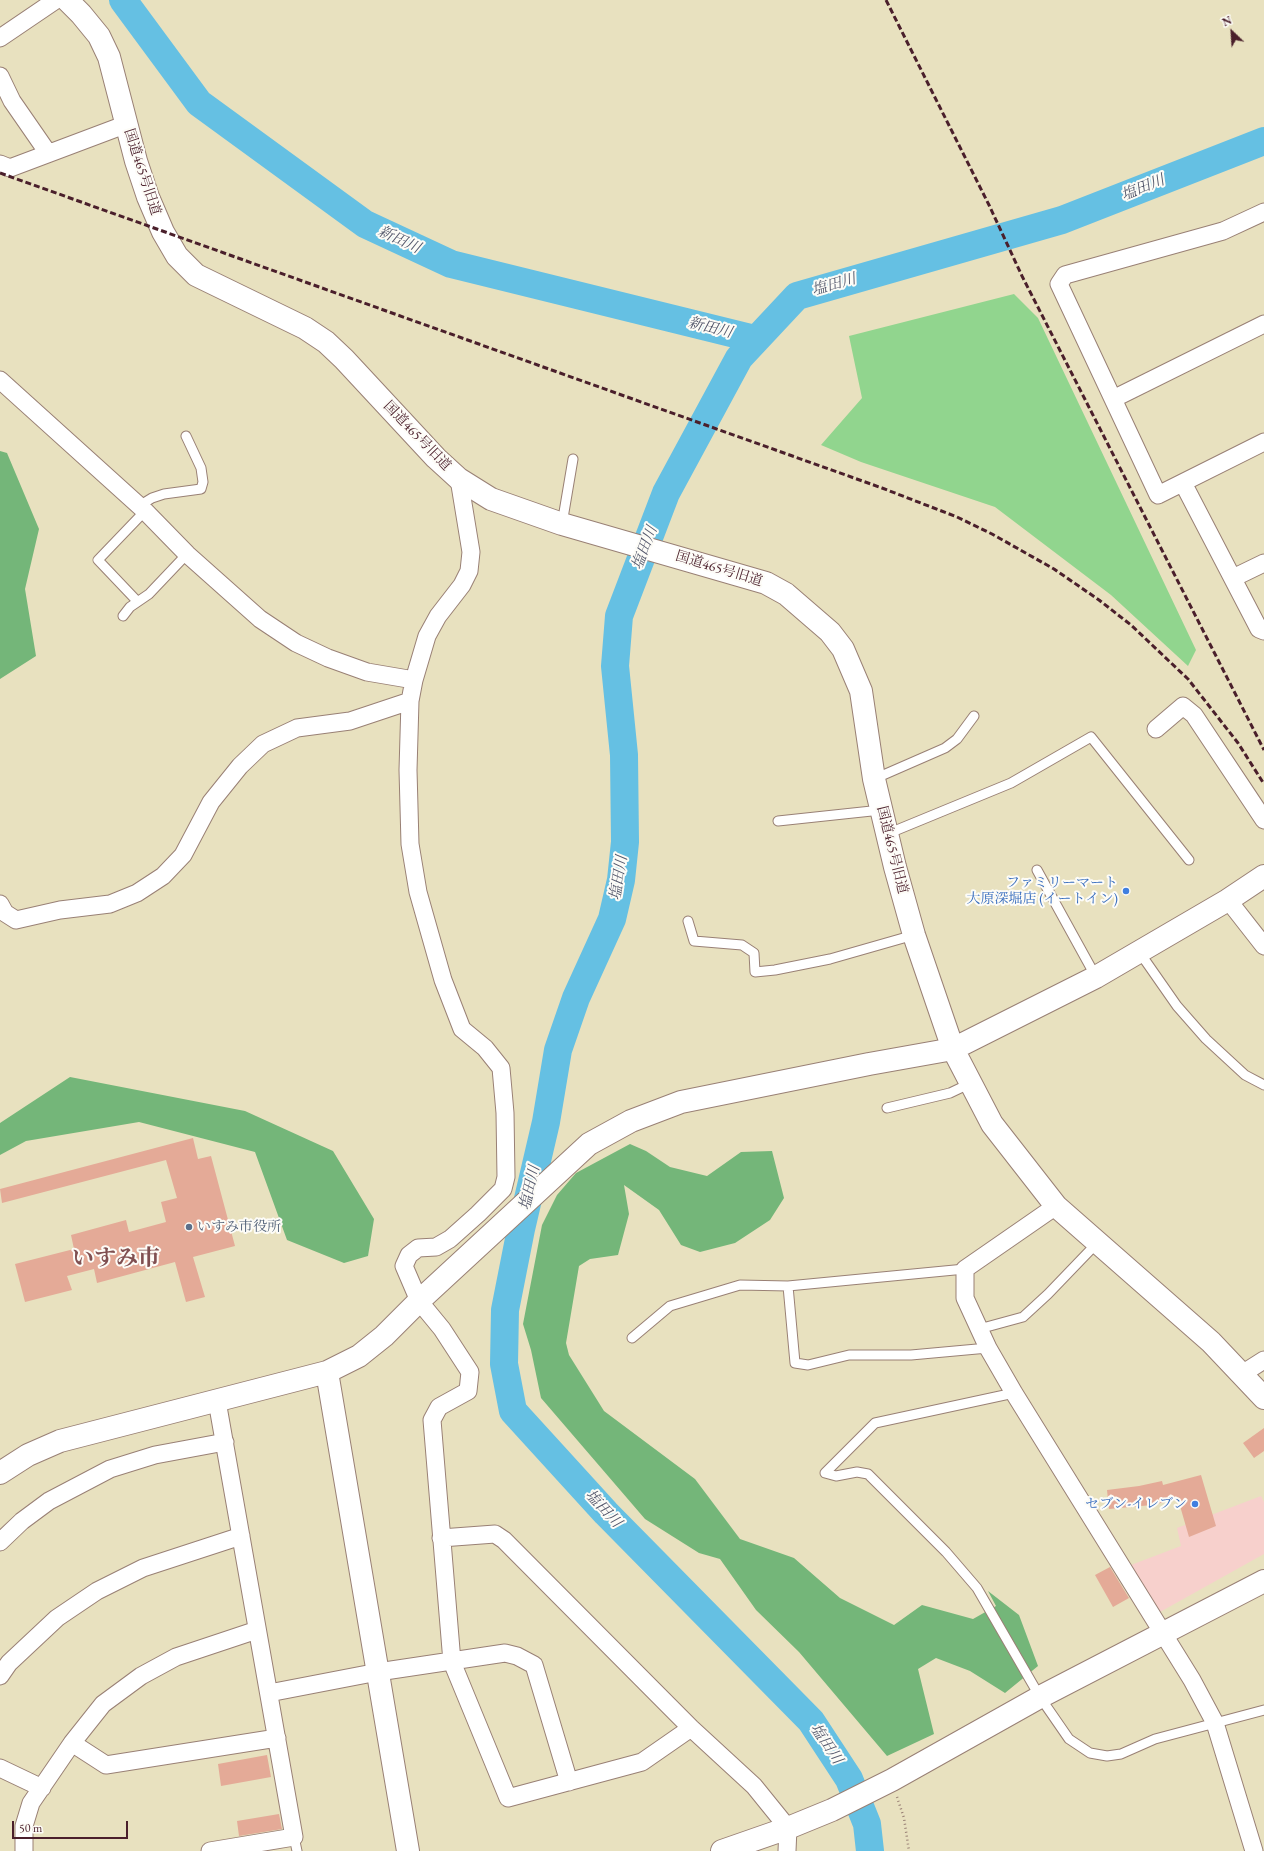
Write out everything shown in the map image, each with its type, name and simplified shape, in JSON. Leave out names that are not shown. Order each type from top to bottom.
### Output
[{"type":"street","points":[[0,38],[56,0]]},
{"type":"street","name":"国道465号旧道","points":[[67,0],[99,36],[109,57],[136,161],[148,197],[163,232],[177,256],[196,275],[306,328],[326,342],[344,359],[436,458],[459,479],[491,499],[562,524],[766,583],[786,594],[830,632],[842,649],[861,691],[874,779],[914,935],[953,1049],[992,1124],[1056,1206],[1211,1342],[1264,1398]]},
{"type":"street","points":[[0,76],[12,101],[48,153]]},
{"type":"street","points":[[0,164],[10,168],[127,124]]},
{"type":"street","points":[[1264,212],[1222,231],[1065,275],[1059,284],[1158,495],[1264,442]]},
{"type":"street","points":[[1113,399],[1264,324]]},
{"type":"street","points":[[0,380],[142,508],[187,554],[260,619],[296,643],[328,658],[367,672],[414,680]]},
{"type":"street","points":[[459,479],[471,552],[469,571],[462,585],[438,616],[427,636],[414,680],[410,700],[408,770],[410,844],[418,892],[443,980],[462,1029],[486,1048],[501,1068],[505,1112],[506,1178],[503,1189],[450,1239],[436,1247],[418,1248],[409,1254],[404,1266],[419,1301],[442,1329],[470,1372],[468,1391],[438,1406],[432,1420],[452,1662],[508,1798],[642,1762],[691,1728]]},
{"type":"street","points":[[1183,482],[1259,629],[1264,631]]},
{"type":"street","points":[[1233,578],[1264,562]]},
{"type":"street","points":[[0,904],[5,913],[16,920],[60,910],[110,904],[137,893],[163,876],[183,855],[211,802],[240,766],[263,744],[297,728],[350,721],[410,700]]},
{"type":"street","points":[[1156,729],[1183,706],[1194,715],[1264,820]]},
{"type":"street","points":[[0,1473],[28,1454],[60,1441],[327,1372],[364,1352],[384,1336],[419,1301],[589,1144],[631,1121],[681,1102],[869,1064],[953,1049],[1096,977],[1140,953],[1228,900],[1264,876]]},
{"type":"street","points":[[1228,900],[1264,946]]},
{"type":"street","points":[[1056,1206],[965,1269],[965,1298],[988,1348],[1014,1393],[1192,1680],[1215,1723],[1254,1851]]},
{"type":"street","points":[[1242,1374],[1264,1360]]},
{"type":"street","points":[[327,1372],[408,1851]]},
{"type":"street","points":[[210,1851],[295,1844],[269,1694],[256,1630],[217,1401]]},
{"type":"street","points":[[0,1542],[22,1521],[49,1501],[110,1468],[155,1455],[225,1442]]},
{"type":"street","points":[[442,1538],[495,1534],[504,1540],[691,1728],[754,1786],[788,1828],[787,1851]]},
{"type":"street","points":[[0,1676],[9,1663],[57,1618],[97,1591],[143,1568],[241,1536]]},
{"type":"street","points":[[722,1851],[788,1828],[832,1810],[892,1780],[1040,1697],[1264,1580]]},
{"type":"street","points":[[24,1851],[24,1826],[31,1803],[72,1742],[103,1704],[141,1676],[176,1657],[256,1630]]},
{"type":"street","points":[[269,1694],[378,1672],[506,1653],[517,1656],[534,1665],[570,1782]]},
{"type":"street","points":[[72,1742],[106,1765],[277,1738]]},
{"type":"street","points":[[0,1768],[42,1788]]},
{"type":"lane","points":[[138,601],[98,560],[152,498],[164,494],[201,489],[203,482],[201,468],[186,436]]},
{"type":"lane","points":[[562,524],[573,459]]},
{"type":"lane","points":[[123,616],[130,607],[148,594],[187,554]]},
{"type":"lane","points":[[874,779],[946,748],[957,739],[974,716]]},
{"type":"lane","points":[[887,834],[1011,783],[1091,736],[1188,860]]},
{"type":"lane","points":[[778,822],[881,810]]},
{"type":"lane","points":[[1036,870],[1096,977]]},
{"type":"lane","points":[[688,921],[694,941],[742,945],[754,953],[755,972],[775,970],[830,959],[914,935]]},
{"type":"lane","points":[[1140,953],[1177,1006],[1206,1039],[1245,1075],[1264,1085]]},
{"type":"lane","points":[[887,1108],[950,1094],[971,1083]]},
{"type":"lane","points":[[979,1329],[1023,1317],[1048,1294],[1098,1242]]},
{"type":"lane","points":[[632,1338],[670,1306],[740,1285],[788,1286],[965,1269]]},
{"type":"lane","points":[[788,1286],[795,1363],[808,1365],[849,1355],[911,1355],[988,1348]]},
{"type":"lane","points":[[1014,1393],[875,1423],[825,1473],[836,1476],[857,1472],[868,1474],[946,1552],[977,1588],[1040,1697],[1069,1739],[1090,1754],[1107,1756],[1121,1754],[1154,1739],[1264,1710]]},
{"type":"path","points":[[892,1780],[904,1818],[909,1851]]},
{"type":"shaded area","points":[[1261,1496],[1264,1502],[1264,1554],[1160,1612],[1131,1565],[1181,1546],[1177,1528]]},
{"type":"green space","points":[[1014,294],[1038,318],[1196,650],[1188,666],[1111,595],[995,507],[861,462],[821,445],[862,398],[849,336]]},
{"type":"green space","points":[[0,451],[7,453],[39,529],[25,589],[36,656],[0,679]]},
{"type":"green space","points":[[70,1077],[245,1111],[333,1151],[374,1219],[368,1256],[344,1263],[287,1240],[255,1152],[139,1122],[26,1141],[0,1155],[0,1123]]},
{"type":"green space","points":[[630,1144],[646,1151],[670,1167],[707,1176],[741,1152],[772,1151],[784,1198],[770,1220],[735,1243],[700,1252],[681,1245],[659,1210],[624,1185],[629,1214],[618,1255],[590,1259],[579,1266],[566,1343],[569,1355],[604,1411],[695,1479],[740,1539],[794,1558],[840,1598],[894,1625],[922,1605],[973,1619],[996,1606],[988,1591],[1019,1615],[1038,1666],[1005,1693],[970,1671],[936,1658],[918,1669],[934,1734],[887,1756],[799,1652],[756,1610],[720,1559],[699,1553],[645,1519],[541,1398],[531,1350],[523,1324],[542,1225],[557,1195],[576,1173]]},
{"type":"building","name":"いすみ市役所","points":[[193,1138],[198,1159],[211,1156],[235,1246],[193,1257],[205,1297],[186,1302],[175,1262],[97,1283],[94,1269],[67,1276],[72,1290],[25,1302],[15,1264],[74,1249],[71,1235],[126,1220],[129,1232],[166,1222],[161,1202],[177,1198],[166,1160],[2,1203],[0,1189]]},
{"type":"building","points":[[1264,1428],[1264,1451],[1254,1458],[1243,1443]]},
{"type":"building","points":[[1201,1475],[1216,1526],[1189,1537],[1178,1499],[1152,1505],[1109,1509],[1107,1490],[1139,1486],[1162,1481],[1163,1485]]},
{"type":"building","points":[[1110,1567],[1129,1598],[1113,1607],[1095,1575]]},
{"type":"building","points":[[267,1755],[271,1777],[221,1786],[218,1764]]},
{"type":"building","points":[[279,1814],[282,1829],[239,1836],[237,1821]]},
{"type":"waterway","name":"新田川","points":[[123,0],[199,103],[365,224],[451,264],[755,339]]},
{"type":"waterway","name":"塩田川","points":[[870,1851],[867,1824],[849,1779],[811,1721],[606,1513],[513,1411],[504,1364],[505,1310],[521,1229],[546,1122],[558,1050],[576,998],[612,919],[621,880],[625,842],[624,755],[615,666],[619,616],[666,493],[739,358],[797,296],[1062,220],[1264,141]]},
{"type":"railway","points":[[886,0],[989,205],[1022,276],[1264,750]]},
{"type":"railway","points":[[0,173],[882,488],[957,517],[992,534],[1054,569],[1099,600],[1131,625],[1188,679],[1238,743],[1264,784]]},
{"type":"place","name":"ファミリーマート 大原深堀店 (イートイン)","points":[[1126,891]]},
{"type":"place","name":"いすみ市役所","points":[[189,1227]]},
{"type":"place","name":"セブン-イレブン","points":[[1195,1504]]},
{"type":"district","name":"いすみ市","points":[[116,1259]]}]
